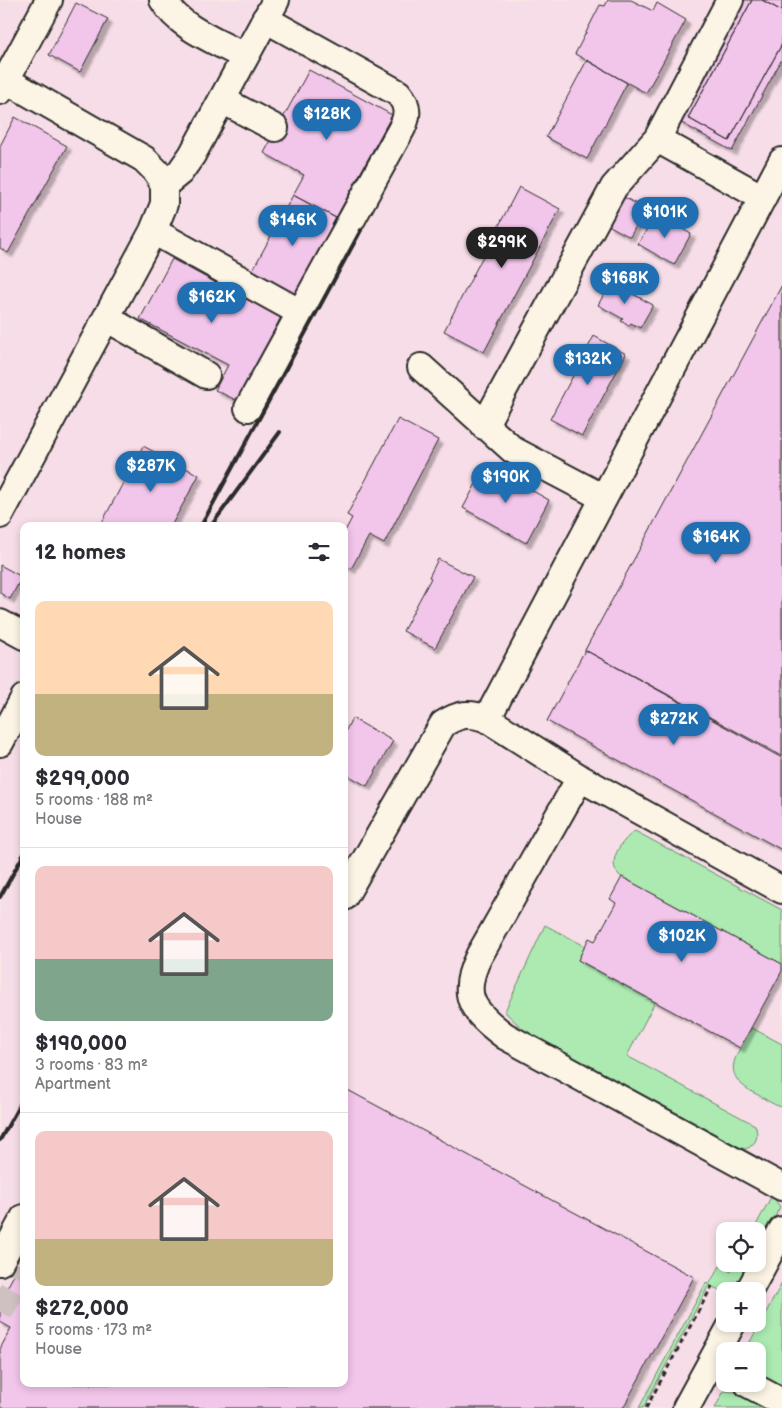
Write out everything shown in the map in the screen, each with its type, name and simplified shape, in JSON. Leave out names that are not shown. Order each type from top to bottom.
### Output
[{"type":"lane","points":[[0,515],[153,231],[164,204],[164,185],[156,172],[144,159],[3,85],[49,0]]},
{"type":"lane","points":[[163,0],[174,16],[185,24],[245,57]]},
{"type":"lane","points":[[484,426],[614,187],[657,138],[730,0]]},
{"type":"lane","points":[[164,185],[173,180],[188,161],[271,10],[398,93],[405,100],[407,110],[404,123],[248,408]]},
{"type":"lane","points":[[222,100],[274,128]]},
{"type":"lane","points":[[657,138],[763,198]]},
{"type":"lane","points":[[487,719],[782,161]]},
{"type":"lane","points":[[153,231],[301,313]]},
{"type":"lane","points":[[106,318],[206,375]]},
{"type":"lane","points":[[421,367],[484,426],[513,450],[604,498]]},
{"type":"lane","points":[[0,624],[20,634]]},
{"type":"lane","points":[[0,743],[20,706]]},
{"type":"lane","points":[[348,890],[443,724],[463,714],[474,714],[487,719],[580,778],[782,890]]},
{"type":"lane","points":[[580,778],[472,970],[469,985],[470,1000],[477,1013],[504,1036],[782,1187]]},
{"type":"lane","points":[[0,1262],[20,1225]]},
{"type":"lane","points":[[754,1282],[782,1230]]},
{"type":"lane","points":[[686,1408],[716,1370]]},
{"type":"lane","points":[[763,1392],[782,1402]]},
{"type":"path","points":[[646,1408],[712,1286]]},
{"type":"shaded area","points":[[0,0],[782,0],[782,1408],[0,1408]]},
{"type":"green space","points":[[635,831],[782,910],[782,964],[620,876],[614,864],[617,852],[625,840]]},
{"type":"green space","points":[[545,925],[585,946],[578,960],[655,1002],[627,1056],[755,1125],[757,1136],[753,1145],[746,1149],[731,1145],[528,1034],[507,1014],[505,1011]]},
{"type":"green space","points":[[752,1028],[782,1044],[782,1107],[754,1093],[743,1086],[736,1078],[734,1063]]},
{"type":"green space","points":[[772,1195],[780,1207],[766,1234],[766,1222],[758,1222]]},
{"type":"green space","points":[[716,1272],[745,1272],[739,1282],[716,1282],[716,1288],[709,1285],[643,1408],[639,1408],[706,1283],[709,1284]]},
{"type":"green space","points":[[782,1283],[782,1392],[766,1383],[766,1342],[750,1342],[755,1332],[766,1332],[766,1312]]},
{"type":"green space","points":[[723,1392],[734,1392],[744,1393],[770,1408],[715,1408]]},
{"type":"building","points":[[608,0],[631,0],[653,11],[657,3],[686,20],[646,93],[575,54],[600,5],[605,6]]},
{"type":"building","points":[[743,0],[752,0],[688,118],[729,141],[782,44],[782,59],[732,151],[678,121]]},
{"type":"building","points":[[752,0],[762,0],[782,11],[782,44],[729,141],[688,118]]},
{"type":"building","points":[[762,0],[782,0],[782,11]]},
{"type":"building","points":[[76,3],[108,19],[80,72],[49,55]]},
{"type":"building","points":[[587,60],[627,83],[587,159],[546,137]]},
{"type":"building","points":[[309,70],[392,115],[336,218],[293,195],[304,175],[264,153]]},
{"type":"building","points":[[15,117],[67,146],[8,253],[0,248],[0,146]]},
{"type":"building","points":[[519,187],[560,209],[484,352],[444,331]]},
{"type":"building","points":[[293,195],[336,218],[293,299],[250,275]]},
{"type":"building","points":[[624,197],[645,209],[630,237],[608,225]]},
{"type":"building","points":[[656,214],[691,234],[674,265],[638,244]]},
{"type":"building","points":[[172,259],[216,283],[209,296],[230,307],[237,294],[281,317],[238,401],[215,390],[228,365],[140,319]]},
{"type":"building","points":[[611,282],[653,305],[640,328],[631,323],[629,326],[621,321],[623,319],[598,305]]},
{"type":"building","points":[[782,285],[782,756],[585,650]]},
{"type":"building","points":[[594,336],[626,354],[582,436],[550,419]]},
{"type":"building","points":[[398,419],[438,440],[384,544],[369,536],[351,569],[348,567],[348,526],[352,518],[347,515]]},
{"type":"building","points":[[143,446],[199,475],[173,522],[102,522]]},
{"type":"building","points":[[486,465],[549,500],[526,543],[463,508]]},
{"type":"building","points":[[438,559],[473,577],[435,648],[403,631],[431,578],[429,577]]},
{"type":"building","points":[[0,565],[20,576],[20,581],[10,599],[0,593]]},
{"type":"building","points":[[585,650],[782,758],[782,850],[547,721]]},
{"type":"building","points":[[352,718],[393,741],[367,786],[348,775],[348,726]]},
{"type":"building","points":[[622,877],[782,964],[782,971],[740,1048],[578,960],[589,938],[595,941],[616,903],[610,899]]},
{"type":"building","points":[[348,1090],[694,1277],[623,1408],[0,1408],[0,1349],[11,1328],[0,1322],[0,1301],[20,1264],[20,1387],[348,1387]]},
{"type":"tunnel","points":[[0,1312],[20,1275]]},
{"type":"railway","points":[[203,522],[361,230]]},
{"type":"railway","points":[[214,522],[280,432]]},
{"type":"railway","points":[[0,897],[20,861]]},
{"type":"railway","points":[[0,1140],[20,1104]]}]
